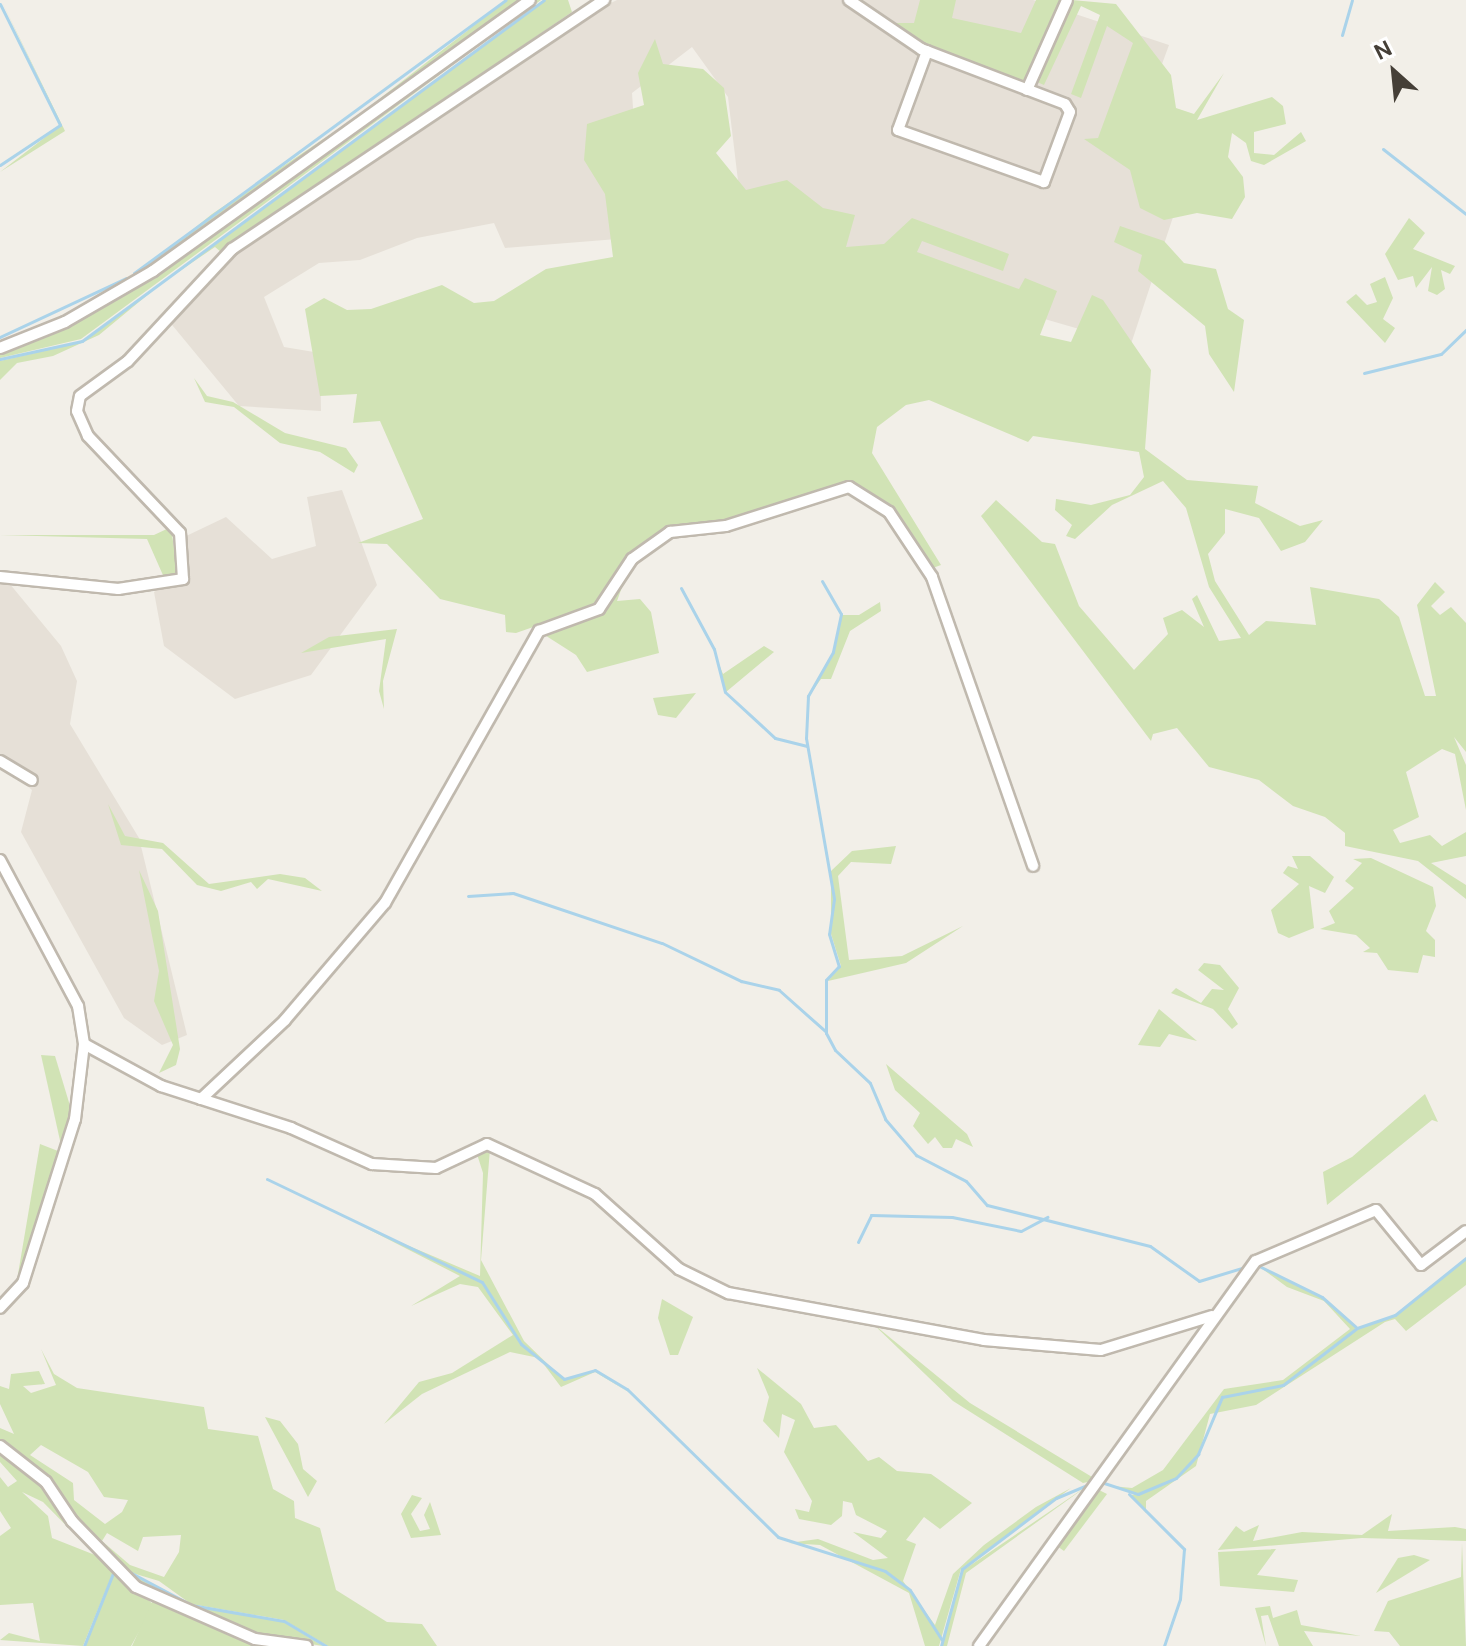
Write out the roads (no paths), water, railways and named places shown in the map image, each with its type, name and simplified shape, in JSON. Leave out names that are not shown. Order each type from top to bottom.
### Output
[{"type":"street","points":[[0,348],[65,322],[153,271],[530,0]]},
{"type":"street","points":[[0,577],[118,589],[183,579],[180,533],[88,436],[77,411],[80,396],[128,361],[232,249],[604,0]]},
{"type":"street","points":[[849,0],[927,51],[1027,90],[1070,112],[1048,177],[1039,183],[898,130],[927,51]]},
{"type":"street","points":[[1027,90],[1067,0]]},
{"type":"street","points":[[201,1099],[237,1070],[377,915],[539,631],[599,609],[632,559],[670,532],[726,526],[849,487],[889,512],[932,577],[1033,866]]},
{"type":"street","points":[[0,761],[32,780]]},
{"type":"street","points":[[0,860],[78,1006],[84,1044],[75,1119],[23,1283],[0,1308]]},
{"type":"street","points":[[84,1044],[201,1099],[391,1168],[445,1166],[476,1144],[487,1144],[595,1194],[679,1269],[728,1293],[1071,1349],[1124,1348],[1212,1316]]},
{"type":"street","points":[[979,1646],[1212,1316],[1262,1257],[1376,1210],[1421,1265],[1466,1231]]},
{"type":"street","points":[[0,1446],[46,1482],[136,1587],[255,1639],[307,1646]]},
{"type":"waterway","points":[[134,273],[505,0]]},
{"type":"waterway","points":[[0,359],[82,341],[544,0]]},
{"type":"waterway","points":[[1342,35],[1352,0]]},
{"type":"waterway","points":[[0,4],[60,125],[0,165]]},
{"type":"waterway","points":[[1383,149],[1466,214]]},
{"type":"waterway","points":[[0,337],[126,278]]},
{"type":"waterway","points":[[1364,373],[1441,354],[1466,330]]},
{"type":"waterway","points":[[822,581],[841,614],[833,652],[808,696],[806,738],[834,899],[829,934],[839,966],[826,980],[826,1033],[835,1050],[870,1083],[885,1119],[916,1155],[966,1181],[987,1205],[1150,1246],[1199,1281],[1248,1266]]},
{"type":"waterway","points":[[681,588],[714,649],[725,692],[775,738],[807,746]]},
{"type":"waterway","points":[[468,896],[513,893],[662,943],[741,981],[779,990],[825,1031]]},
{"type":"waterway","points":[[267,1179],[482,1282],[521,1344],[564,1379],[595,1370],[627,1389],[778,1537],[885,1571],[910,1590],[942,1640]]},
{"type":"waterway","points":[[858,1242],[871,1215],[952,1217],[1021,1231],[1047,1217]]},
{"type":"waterway","points":[[1101,1482],[1138,1494],[1176,1478],[1198,1454],[1222,1397],[1283,1385],[1357,1328],[1395,1315],[1466,1258]]},
{"type":"waterway","points":[[1259,1266],[1322,1297],[1356,1327]]},
{"type":"waterway","points":[[941,1646],[962,1569],[1056,1498],[1094,1482]]},
{"type":"waterway","points":[[1129,1494],[1184,1549],[1180,1599],[1164,1646]]},
{"type":"waterway","points":[[124,1569],[191,1605],[284,1621],[326,1646]]},
{"type":"waterway","points":[[84,1646],[113,1573]]}]
